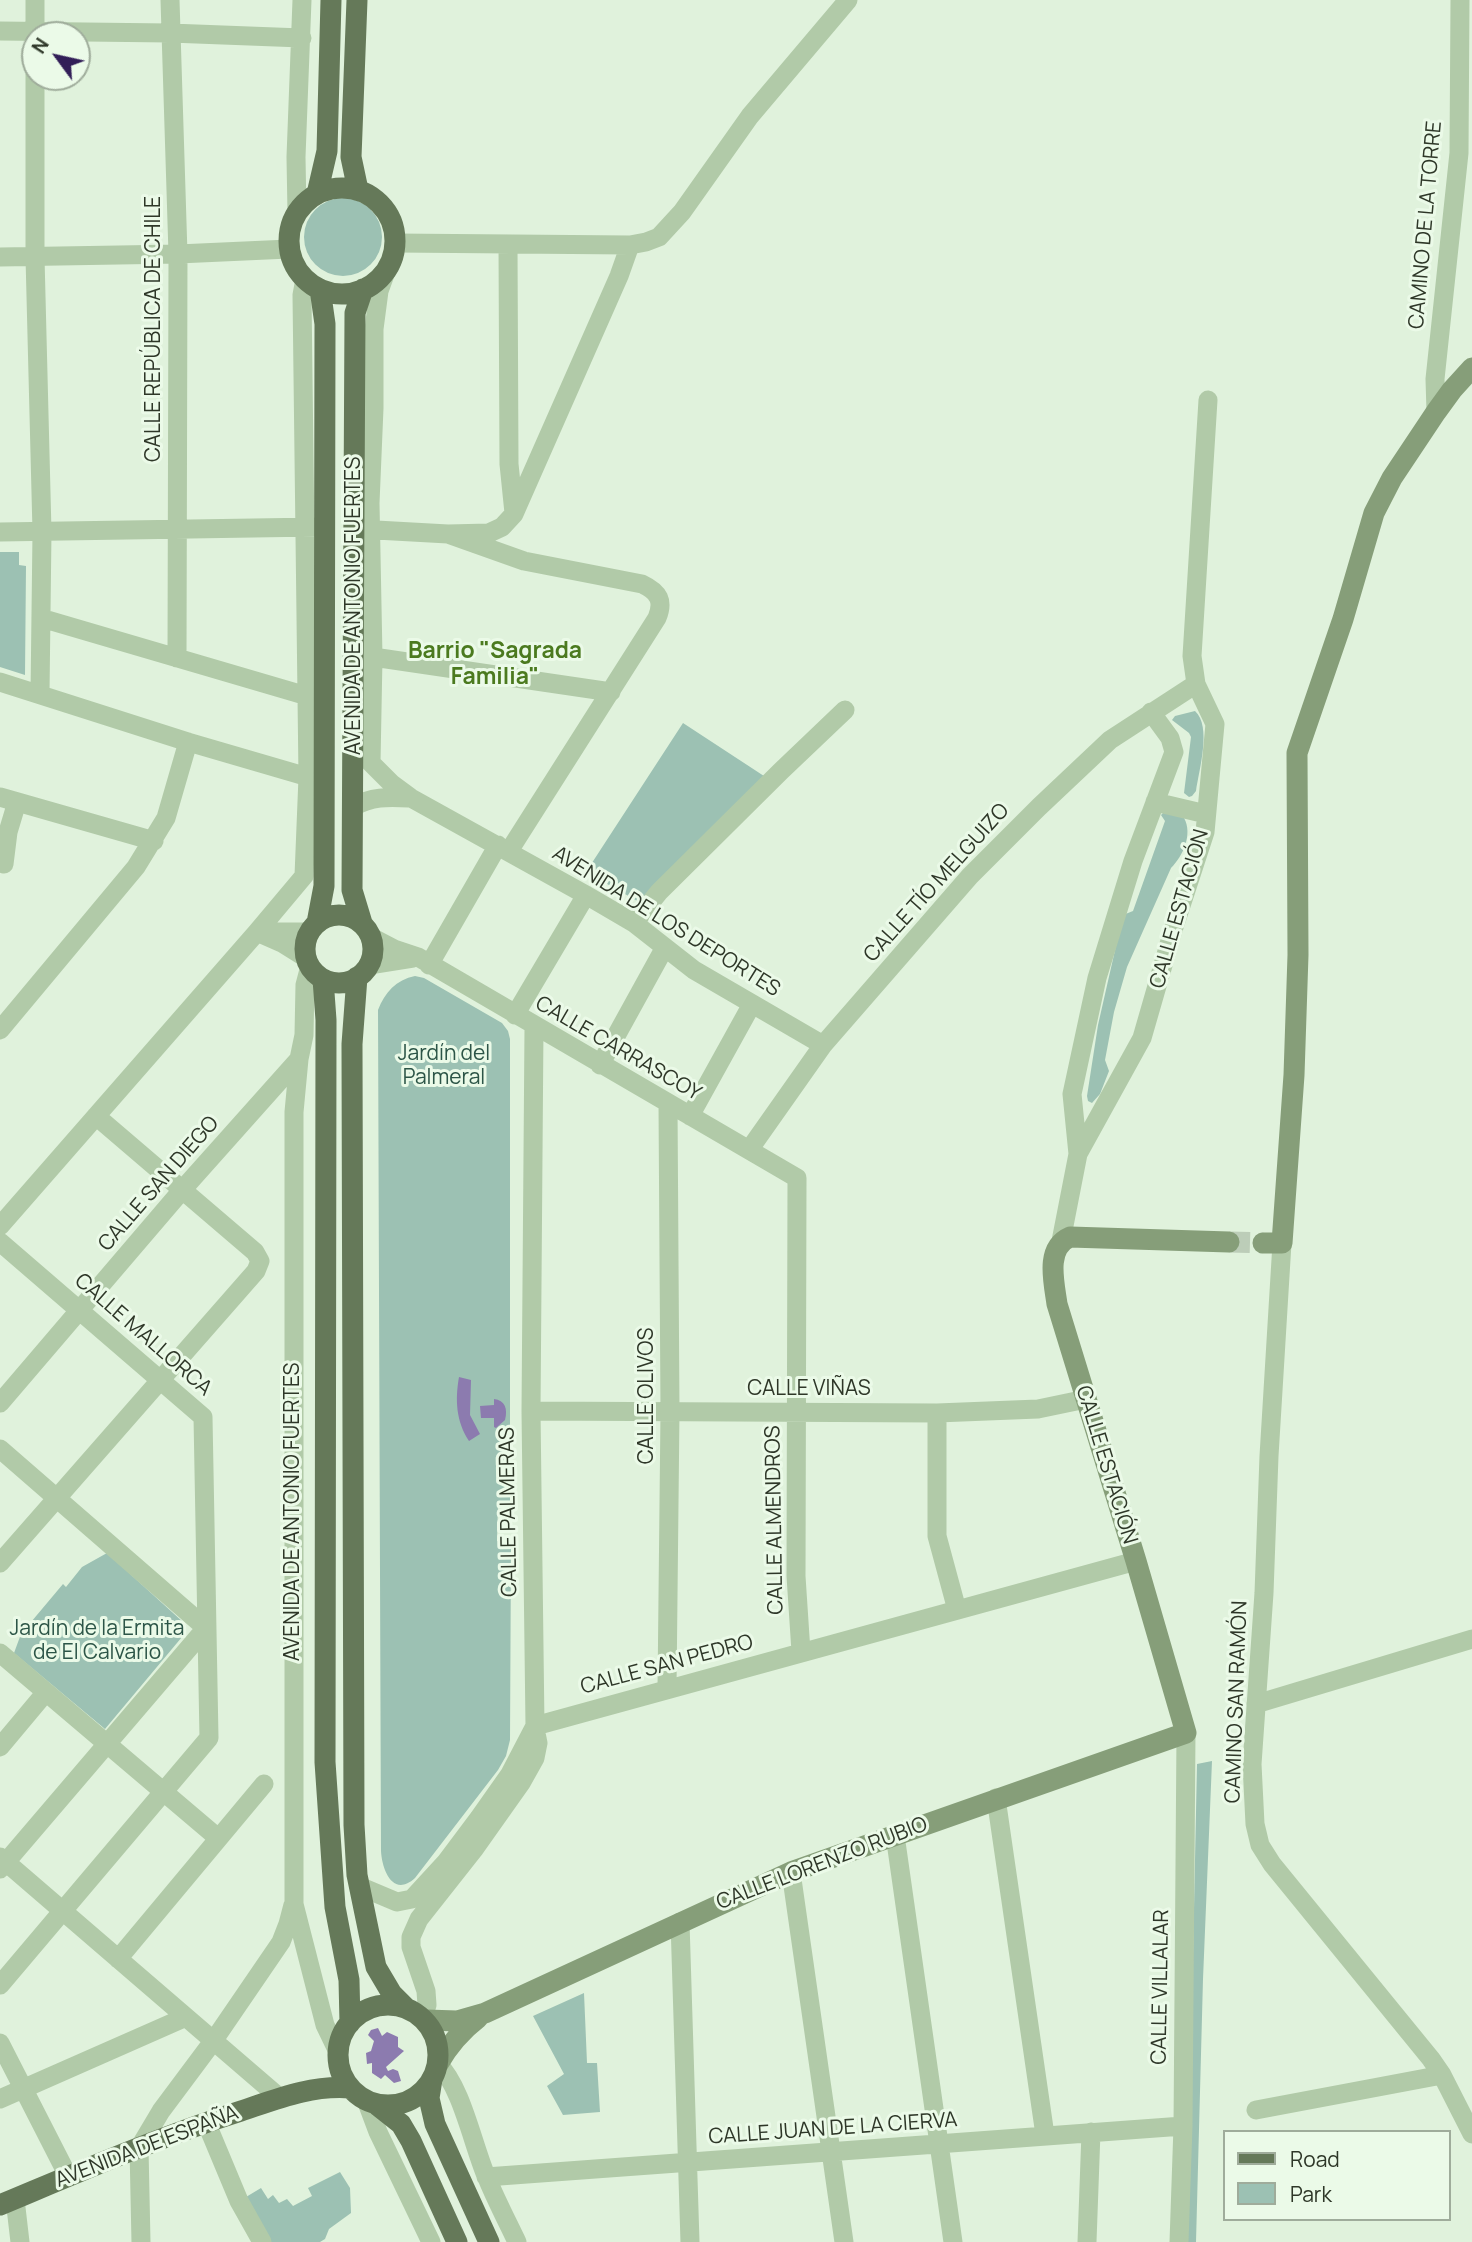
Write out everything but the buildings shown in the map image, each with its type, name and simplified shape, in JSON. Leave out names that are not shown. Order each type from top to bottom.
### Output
[{"type":"main road","points":[[317,194],[327,151],[331,0]]},
{"type":"main road","points":[[357,0],[351,157],[358,190]]},
{"type":"main road","points":[[337,188],[358,190],[379,203],[387,213],[395,229],[395,243],[387,269],[380,277],[363,289],[342,294],[312,284],[295,265],[289,249],[291,224],[297,213],[317,194],[337,188]]},
{"type":"main road","name":"AVENIDA DE ANTONIO FUERTES","points":[[312,284],[325,324],[315,527],[324,886],[313,927]]},
{"type":"main road","name":"AVENIDA DE ANTONIO FUERTES","points":[[363,289],[355,313],[362,529],[353,745],[352,890],[366,930]]},
{"type":"main road","points":[[1273,1243],[1294,1075],[1298,955],[1297,752],[1343,619],[1374,513],[1392,478],[1436,412],[1472,368]]},
{"type":"main road","points":[[363,971],[340,983],[313,968],[305,949],[313,927],[325,917],[344,915],[366,930],[373,946],[363,971],[352,1029],[354,1825],[359,1886],[376,1967],[392,1994],[418,2015],[434,2033],[439,2048],[429,2098],[435,2124],[489,2242]]},
{"type":"main road","name":"AVENIDA DE ANTONIO FUERTES","points":[[313,968],[326,1020],[325,1762],[335,1907],[349,1980],[350,2023]]},
{"type":"main road","points":[[1061,1241],[1070,1237],[1087,1237],[1229,1242]]},
{"type":"main road","name":"CALLE ESTACIÓN","points":[[1061,1241],[1055,1252],[1053,1268],[1057,1304],[1186,1733]]},
{"type":"main road","name":"CALLE LORENZO RUBIO","points":[[418,2015],[457,2021],[485,2013],[791,1872],[1186,1733]]},
{"type":"main road","points":[[418,2015],[383,2004],[368,2008],[355,2016],[339,2043],[341,2075],[365,2098],[401,2124],[457,2242]]},
{"type":"main road","points":[[288,2095],[331,2087],[393,2105],[409,2101],[423,2092],[446,2050],[462,2030],[485,2013]]},
{"type":"main road","points":[[288,2095],[334,2062],[338,2052]]},
{"type":"main road","name":"AVENIDA DE ESPAÑA","points":[[8,2202],[206,2122],[288,2095]]},
{"type":"street","points":[[35,0],[35,21]]},
{"type":"street","name":"CALLE REPÚBLICA DE CHILE","points":[[170,0],[178,254],[177,657]]},
{"type":"street","points":[[297,213],[296,157],[302,0]]},
{"type":"street","points":[[395,243],[630,245],[659,237],[682,212],[750,116],[848,0]]},
{"type":"street","name":"CAMINO DE LA TORRE","points":[[1436,412],[1435,379],[1459,153],[1460,0]]},
{"type":"street","points":[[0,31],[21,35]]},
{"type":"street","points":[[91,36],[170,33],[302,38]]},
{"type":"street","points":[[35,91],[34,257],[42,531],[40,694]]},
{"type":"street","points":[[509,245],[509,464],[514,514]]},
{"type":"street","points":[[362,529],[448,534],[489,533],[502,527],[514,514],[614,288],[630,245]]},
{"type":"street","points":[[0,257],[289,249]]},
{"type":"street","name":"AVENIDA DE ANTONIO FUERTES","points":[[371,763],[373,657],[362,529],[370,503],[374,329],[379,292],[387,269]]},
{"type":"street","name":"CALLE ESTACIÓN","points":[[1078,1154],[1142,1038],[1205,832],[1215,724],[1196,684],[1192,656],[1208,400]]},
{"type":"street","points":[[0,532],[315,527]]},
{"type":"street","name":"AVENIDA DE ANTONIO FUERTES","points":[[257,932],[304,876],[308,776],[307,696],[315,527]]},
{"type":"street","points":[[363,971],[424,961],[611,692],[660,611],[660,598],[652,588],[642,584],[524,561],[448,534]]},
{"type":"street","points":[[41,618],[307,696]]},
{"type":"street","points":[[373,657],[611,692]]},
{"type":"street","points":[[0,682],[188,742],[308,776]]},
{"type":"street","name":"CALLE TÍO MELGUIZO","points":[[749,1150],[823,1045],[980,866],[1110,740],[1196,684]]},
{"type":"street","points":[[634,923],[659,892],[845,710]]},
{"type":"street","name":"CALLE ESTACIÓN","points":[[1061,1241],[1078,1154],[1072,1094],[1097,978],[1133,861],[1174,752],[1170,738],[1151,712]]},
{"type":"street","points":[[0,1030],[136,867],[154,841],[166,818],[188,742]]},
{"type":"street","name":"AVENIDA DE LOS DEPORTES","points":[[353,745],[392,784],[411,798],[634,923],[694,970],[823,1045]]},
{"type":"street","points":[[353,807],[381,796],[411,798]]},
{"type":"street","points":[[4,864],[8,799],[154,841]]},
{"type":"street","points":[[1155,802],[1206,814]]},
{"type":"street","points":[[515,1015],[586,895]]},
{"type":"street","points":[[3,1216],[96,1116],[257,932],[313,927]]},
{"type":"street","name":"CALLE CARRASCOY","points":[[366,930],[394,949],[424,961],[797,1178]]},
{"type":"street","points":[[257,932],[282,943],[313,968]]},
{"type":"street","points":[[600,1065],[665,947]]},
{"type":"street","name":"AVENIDA DE ANTONIO FUERTES","points":[[313,968],[305,985],[304,1035],[299,1059],[295,1112],[294,1904],[325,2025],[338,2052]]},
{"type":"street","points":[[690,1116],[752,1004]]},
{"type":"street","name":"CALLE PALMERAS","points":[[359,1886],[397,1902],[412,1899],[446,1862],[487,1807],[510,1774],[535,1726],[531,1411],[534,1027]]},
{"type":"street","name":"CALLE SAN DIEGO","points":[[0,1403],[183,1189],[299,1059]]},
{"type":"street","name":"CALLE OLIVOS","points":[[667,1689],[670,1411],[668,1104]]},
{"type":"street","points":[[0,1563],[256,1271],[260,1261],[255,1252],[96,1116]]},
{"type":"street","name":"CALLE ALMENDROS","points":[[797,1178],[796,1576],[801,1652]]},
{"type":"street","name":"CALLE MALLORCA","points":[[0,1242],[203,1417],[209,1738],[162,1791]]},
{"type":"street","name":"CAMINO SAN RAMÓN","points":[[1273,1243],[1252,1764],[1255,1824],[1260,1845],[1272,1864],[1442,2075],[1472,2134]]},
{"type":"street","name":"CALLE VIÑAS","points":[[531,1411],[937,1413],[1038,1409],[1086,1399]]},
{"type":"street","points":[[937,1413],[937,1536],[957,1610]]},
{"type":"street","points":[[0,1449],[206,1628],[2,1863],[214,2040],[288,2095]]},
{"type":"street","name":"CALLE SAN PEDRO","points":[[535,1726],[1136,1561]]},
{"type":"street","points":[[1256,1704],[1472,1639]]},
{"type":"street","points":[[0,1653],[218,1838]]},
{"type":"street","points":[[0,1747],[46,1692]]},
{"type":"street","points":[[418,2015],[427,2005],[426,1991],[411,1947],[411,1937],[419,1919],[475,1848],[521,1783],[535,1758],[538,1743],[535,1726]]},
{"type":"street","name":"CALLE VILLALAR","points":[[1179,2242],[1183,2126],[1186,1733]]},
{"type":"street","points":[[118,1959],[264,1784]]},
{"type":"street","points":[[0,1985],[162,1791]]},
{"type":"street","points":[[996,1798],[1045,2135]]},
{"type":"street","points":[[895,1835],[953,2242]]},
{"type":"street","points":[[791,1872],[844,2242]]},
{"type":"street","points":[[141,2242],[139,2148],[161,2111],[214,2040],[281,1942],[294,1904]]},
{"type":"street","points":[[680,1922],[690,2242]]},
{"type":"street","points":[[0,2099],[187,2017]]},
{"type":"street","points":[[0,2043],[68,2176]]},
{"type":"street","points":[[435,2072],[446,2072],[486,2177],[517,2242]]},
{"type":"street","points":[[1256,2110],[1442,2075]]},
{"type":"street","points":[[365,2098],[378,2132],[431,2242]]},
{"type":"street","points":[[206,2122],[239,2201],[262,2242]]},
{"type":"street","name":"CALLE JUAN DE LA CIERVA","points":[[486,2177],[1183,2126]]},
{"type":"street","points":[[1087,2242],[1091,2132]]},
{"type":"street","points":[[8,2202],[20,2242]]},
{"type":"green space","points":[[343,198],[358,201],[370,210],[379,222],[382,237],[379,252],[370,264],[358,273],[343,276],[328,273],[316,264],[307,252],[304,237],[307,222],[316,210],[328,201]]},
{"type":"green space","points":[[0,552],[19,552],[19,565],[26,566],[25,675],[0,667]]},
{"type":"green space","points":[[1195,711],[1200,718],[1204,737],[1196,791],[1189,797],[1184,793],[1191,737],[1172,720],[1175,716]]},
{"type":"green space","points":[[683,723],[767,778],[639,902],[586,872]]},
{"type":"green space","points":[[1164,812],[1184,818],[1187,838],[1127,967],[1114,1012],[1105,1060],[1109,1071],[1100,1094],[1092,1103],[1087,1096],[1098,1025],[1123,915],[1133,911],[1165,821],[1161,815]]},
{"type":"green space","name":"Jardín del Palmeral","points":[[415,976],[424,978],[502,1023],[510,1039],[510,1504],[498,1504],[497,1541],[511,1541],[510,1740],[506,1756],[498,1770],[415,1878],[401,1885],[390,1879],[386,1873],[381,1851],[378,1010],[392,988],[402,980]]},
{"type":"green space","name":"Jardín de la Ermita de El Calvario","points":[[107,1553],[183,1622],[182,1637],[105,1729],[14,1653],[21,1634],[63,1584],[66,1587],[82,1567]]},
{"type":"green space","points":[[1212,1761],[1196,2242],[1187,2242],[1197,1764]]},
{"type":"green space","points":[[584,1993],[587,2063],[597,2063],[600,2112],[563,2115],[547,2086],[564,2074],[533,2016]]},
{"type":"green space","points":[[340,2172],[350,2188],[351,2213],[329,2229],[325,2239],[320,2242],[269,2242],[246,2197],[261,2188],[268,2199],[273,2195],[279,2203],[287,2199],[293,2206],[312,2196],[308,2188]]},
{"type":"shaded area","points":[[459,1377],[471,1380],[470,1415],[480,1434],[469,1441],[461,1426],[458,1410]]},
{"type":"shaded area","points":[[494,1399],[503,1403],[506,1412],[505,1420],[496,1428],[494,1418],[481,1418],[480,1406],[494,1405]]},
{"type":"shaded area","points":[[378,2028],[382,2036],[387,2032],[398,2037],[398,2047],[404,2051],[386,2067],[388,2071],[398,2071],[401,2081],[394,2083],[385,2075],[381,2079],[372,2073],[372,2063],[367,2064],[366,2053],[371,2051],[374,2041],[368,2035],[371,2030]]},
{"type":"tunnel","points":[[1229,1242],[1263,1243]]},
{"type":"district","name":"Barrio \"Sagrada Familia\"","points":[[495,665]]}]
